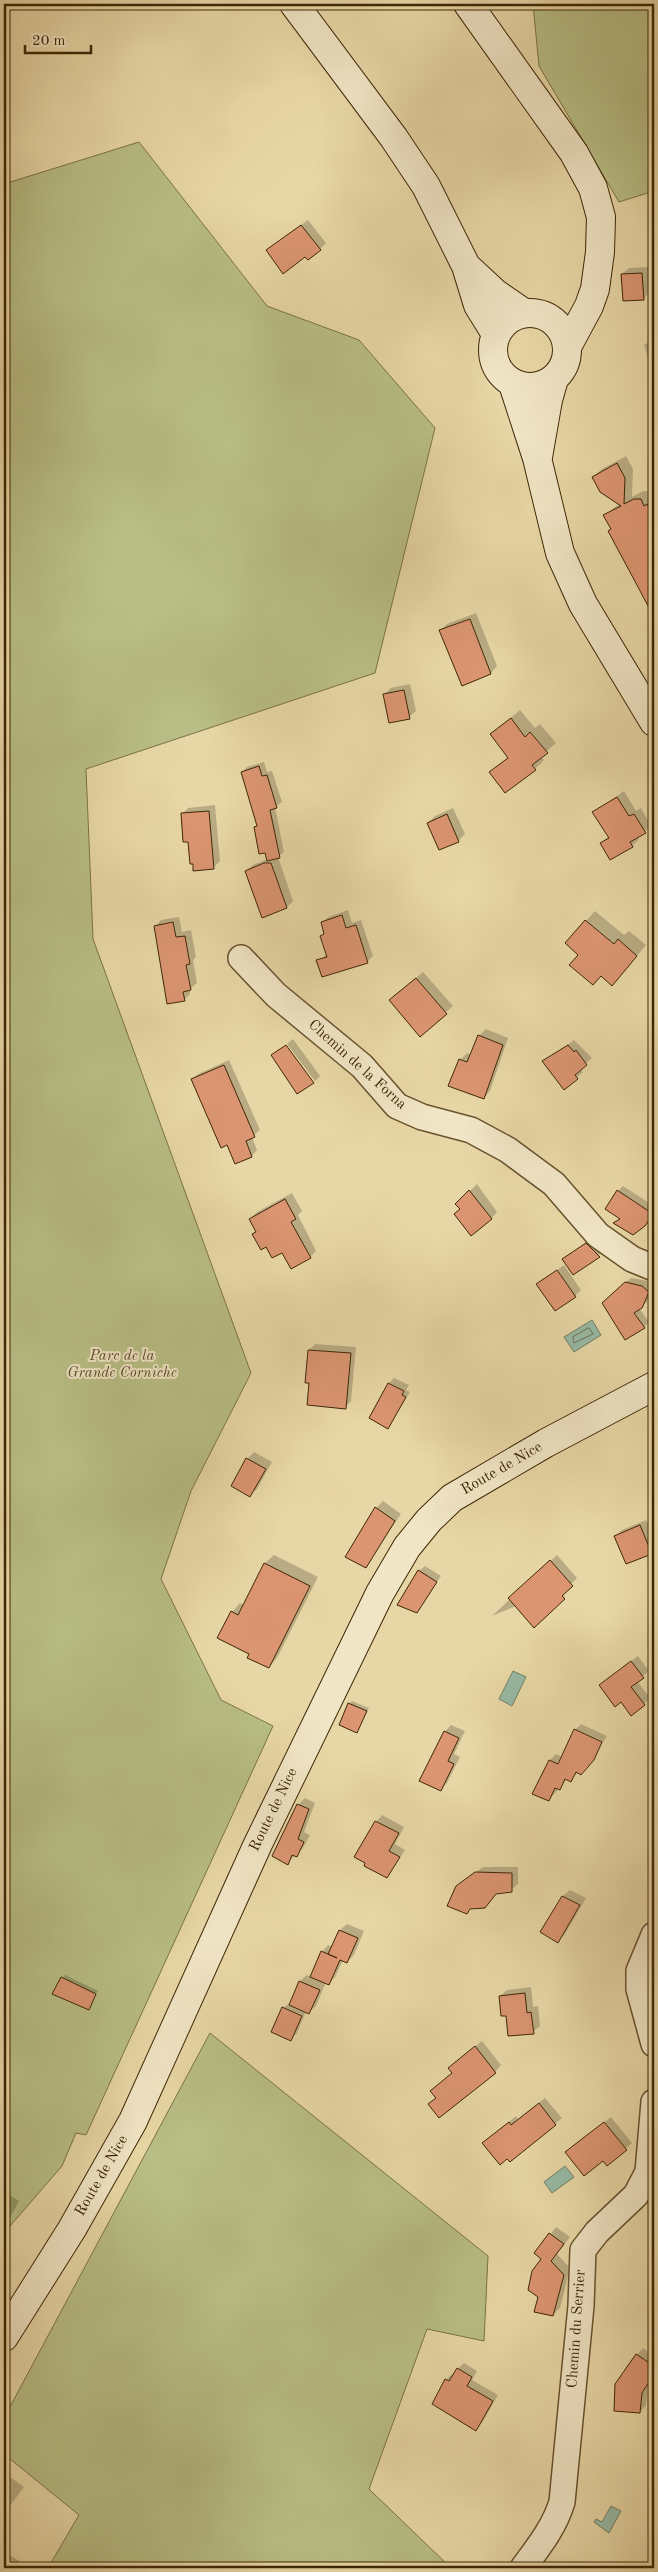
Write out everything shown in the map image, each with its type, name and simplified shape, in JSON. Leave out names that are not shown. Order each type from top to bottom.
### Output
[{"type":"main road","points":[[294,4],[410,162],[445,221],[466,266],[478,305],[496,334]]},
{"type":"main road","points":[[468,4],[574,153],[592,188],[601,217],[600,252],[590,306],[568,345]]},
{"type":"main road","points":[[466,266],[495,293],[536,315],[564,334],[568,345],[567,358],[563,370],[554,380],[548,400],[537,458]]},
{"type":"main road","points":[[554,380],[534,388],[513,384],[504,377],[497,368],[493,357],[496,334],[512,317],[536,315],[581,294],[597,273]]},
{"type":"main road","points":[[513,384],[537,458],[560,553],[583,604],[654,722]]},
{"type":"main road","name":"Route de Nice","points":[[4,2336],[72,2228],[133,2121],[257,1846],[380,1593],[407,1547],[428,1520],[452,1498],[479,1480],[654,1386]]},
{"type":"street","name":"Chemin de la Forna","points":[[241,958],[276,995],[362,1066],[397,1106],[422,1117],[470,1130],[508,1150],[554,1184],[598,1235],[632,1259],[654,1268]]},
{"type":"street","points":[[654,1935],[639,1971],[641,1999],[652,2031],[654,2044]]},
{"type":"street","name":"Chemin du Serrier","points":[[523,2568],[544,2541],[557,2518],[562,2502],[581,2306],[583,2250],[597,2232],[636,2195],[648,2172],[654,2102]]},
{"type":"green space","points":[[533,4],[654,4],[654,191],[619,202],[539,66]]},
{"type":"green space","name":"Parc de la Grande Corniche","points":[[139,142],[267,306],[359,340],[435,428],[375,673],[86,769],[93,939],[251,1373],[191,1491],[161,1579],[221,1700],[273,1726],[86,2135],[76,2133],[62,2166],[4,2233],[4,184]]},
{"type":"green space","points":[[210,2033],[488,2256],[484,2341],[427,2329],[369,2489],[451,2568],[48,2568],[79,2515],[4,2454],[4,2418]]},
{"type":"water","points":[[592,1320],[601,1335],[574,1352],[564,1337]]},
{"type":"water","points":[[513,1671],[526,1677],[512,1706],[499,1699]]},
{"type":"water","points":[[565,2166],[574,2177],[552,2193],[544,2182]]},
{"type":"water","points":[[611,2506],[621,2511],[609,2533],[594,2522],[596,2519],[602,2522]]},
{"type":"building","points":[[301,225],[321,250],[308,260],[305,257],[283,274],[266,250]]},
{"type":"building","points":[[642,273],[644,300],[623,301],[621,274]]},
{"type":"building","points":[[617,463],[625,478],[624,504],[634,499],[641,499],[644,506],[647,504],[654,516],[654,617],[608,531],[611,529],[603,515],[621,506],[600,492],[592,477]]},
{"type":"building","points":[[470,619],[491,674],[462,686],[439,630]]},
{"type":"building","points":[[404,690],[410,719],[389,723],[383,694]]},
{"type":"building","points":[[511,718],[525,737],[530,732],[548,753],[532,765],[536,770],[505,793],[489,772],[508,758],[490,734]]},
{"type":"building","points":[[259,766],[262,776],[267,775],[277,808],[270,810],[280,858],[267,861],[265,853],[259,854],[254,827],[257,826],[241,772]]},
{"type":"building","points":[[617,797],[629,816],[634,814],[646,833],[630,842],[633,847],[610,860],[600,843],[609,838],[592,812]]},
{"type":"building","points":[[209,811],[214,869],[193,871],[193,864],[190,864],[188,842],[183,842],[181,813]]},
{"type":"building","points":[[447,814],[459,842],[439,850],[427,823]]},
{"type":"building","points":[[264,863],[271,863],[287,908],[262,918],[245,871]]},
{"type":"building","points":[[342,915],[346,928],[356,925],[368,963],[322,977],[316,960],[327,957],[320,936],[324,934],[321,922]]},
{"type":"building","points":[[585,920],[614,944],[618,939],[637,956],[612,986],[601,976],[593,985],[569,965],[578,955],[565,943]]},
{"type":"building","points":[[173,922],[176,937],[185,936],[190,964],[186,965],[191,990],[183,992],[185,1001],[167,1004],[154,926]]},
{"type":"building","points":[[416,978],[447,1014],[420,1037],[389,1000]]},
{"type":"building","points":[[478,1035],[503,1045],[484,1099],[448,1086],[459,1059],[467,1062]]},
{"type":"building","points":[[286,1045],[314,1083],[297,1094],[271,1055]]},
{"type":"building","points":[[568,1045],[574,1052],[576,1050],[587,1065],[575,1075],[578,1079],[564,1090],[542,1061]]},
{"type":"building","points":[[224,1065],[255,1137],[246,1141],[252,1157],[235,1164],[227,1145],[221,1148],[191,1079]]},
{"type":"building","points":[[469,1190],[492,1219],[471,1236],[454,1214],[460,1209],[455,1204]]},
{"type":"building","points":[[617,1190],[653,1214],[645,1226],[633,1235],[613,1223],[620,1219],[605,1209]]},
{"type":"building","points":[[285,1199],[296,1219],[291,1222],[311,1258],[291,1269],[282,1253],[272,1258],[266,1247],[261,1250],[252,1234],[256,1232],[249,1219]]},
{"type":"building","points":[[586,1243],[600,1257],[573,1275],[562,1259]]},
{"type":"building","points":[[557,1270],[576,1297],[555,1311],[536,1284]]},
{"type":"building","points":[[625,1282],[642,1286],[649,1292],[642,1308],[634,1313],[645,1328],[625,1340],[602,1303]]},
{"type":"building","points":[[308,1350],[351,1353],[346,1409],[307,1405],[309,1383],[305,1383]]},
{"type":"building","points":[[388,1383],[404,1391],[402,1395],[406,1397],[388,1429],[369,1418]]},
{"type":"building","points":[[246,1458],[266,1469],[250,1497],[231,1486]]},
{"type":"building","points":[[375,1507],[395,1521],[366,1568],[345,1557]]},
{"type":"building","points":[[640,1525],[652,1554],[626,1564],[614,1536]]},
{"type":"building","points":[[550,1560],[573,1586],[562,1596],[565,1599],[534,1628],[508,1598]]},
{"type":"building","points":[[264,1563],[310,1586],[269,1668],[247,1658],[249,1654],[217,1638],[231,1611],[238,1615]]},
{"type":"building","points":[[418,1570],[437,1582],[417,1613],[397,1605]]},
{"type":"building","points":[[631,1661],[644,1678],[631,1687],[645,1705],[631,1716],[621,1702],[615,1707],[599,1685]]},
{"type":"building","points":[[348,1703],[367,1711],[357,1733],[339,1725]]},
{"type":"building","points":[[574,1729],[602,1742],[594,1760],[581,1775],[576,1772],[571,1782],[565,1779],[560,1790],[555,1788],[549,1801],[532,1794],[549,1760],[558,1764]]},
{"type":"building","points":[[444,1731],[459,1738],[448,1761],[454,1764],[441,1791],[419,1781]]},
{"type":"building","points":[[297,1804],[309,1809],[298,1839],[304,1842],[297,1857],[292,1855],[288,1865],[272,1856]]},
{"type":"building","points":[[375,1821],[399,1833],[389,1851],[400,1857],[387,1878],[364,1866],[365,1863],[354,1857]]},
{"type":"building","points":[[475,1872],[512,1873],[512,1892],[496,1894],[485,1908],[470,1909],[467,1914],[447,1906],[456,1886]]},
{"type":"building","points":[[562,1896],[580,1905],[558,1943],[540,1932]]},
{"type":"building","points":[[339,1930],[358,1938],[347,1963],[340,1960],[329,1985],[310,1977],[321,1951],[337,1958],[328,1954]]},
{"type":"building","points":[[61,1977],[96,1994],[89,2010],[52,1994]]},
{"type":"building","points":[[299,1981],[320,1990],[309,2014],[289,2005]]},
{"type":"building","points":[[525,1993],[527,2013],[531,2012],[534,2034],[508,2036],[506,2016],[501,2016],[499,1996]]},
{"type":"building","points":[[282,2007],[302,2016],[291,2041],[271,2032]]},
{"type":"building","points":[[475,2046],[496,2073],[439,2118],[428,2104],[436,2098],[430,2091],[452,2073],[448,2068]]},
{"type":"building","points":[[539,2103],[556,2125],[510,2162],[507,2159],[500,2165],[482,2143],[509,2122],[511,2125]]},
{"type":"building","points":[[604,2122],[627,2150],[607,2166],[603,2161],[584,2176],[565,2152]]},
{"type":"building","points":[[549,2233],[564,2244],[551,2261],[564,2275],[553,2316],[534,2312],[538,2297],[528,2290],[532,2271],[541,2259],[534,2253]]},
{"type":"building","points":[[636,2354],[654,2366],[654,2374],[642,2393],[640,2413],[614,2411],[615,2384]]},
{"type":"building","points":[[457,2368],[472,2377],[467,2386],[493,2401],[476,2431],[432,2404],[445,2379],[449,2381]]}]
